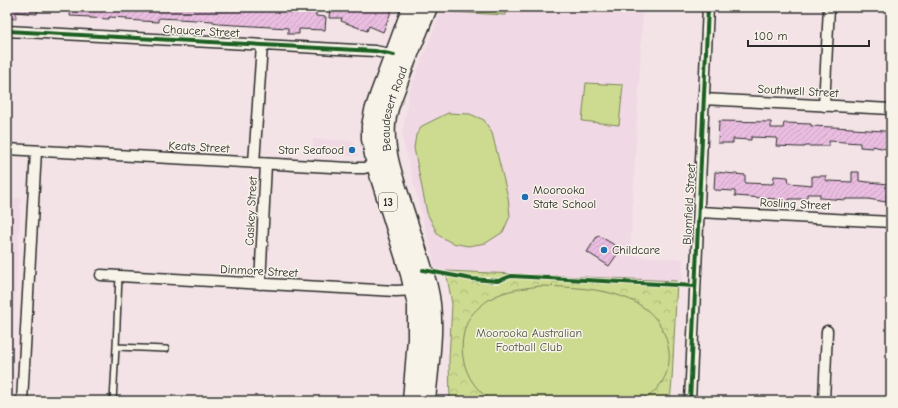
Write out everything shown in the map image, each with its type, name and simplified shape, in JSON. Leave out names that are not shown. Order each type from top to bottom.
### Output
[{"type":"highway","name":"Beaudesert Road","points":[[412,7],[374,112],[371,126],[371,139],[383,164],[423,270],[430,300],[431,323],[426,401]]},
{"type":"highway","name":"Beaudesert Road","points":[[412,401],[417,339],[417,305],[415,290],[383,164],[388,110],[428,7]]},
{"type":"street","name":"Blomfield Street","points":[[690,401],[708,7]]},
{"type":"street","points":[[824,106],[829,7]]},
{"type":"street","name":"Chaucer Street","points":[[7,31],[376,51],[394,55]]},
{"type":"street","name":"Caskey Street","points":[[254,163],[262,45]]},
{"type":"street","name":"Southwell Street","points":[[703,100],[891,109]]},
{"type":"street","name":"Keats Street","points":[[7,149],[354,168],[383,164]]},
{"type":"street","points":[[22,401],[36,150]]},
{"type":"street","name":"Caskey Street","points":[[260,284],[266,164]]},
{"type":"street","name":"Rosling Street","points":[[698,212],[891,222]]},
{"type":"street","name":"Dinmore Street","points":[[101,275],[396,291],[415,290]]},
{"type":"street","points":[[824,401],[827,331]]},
{"type":"lane","points":[[113,401],[119,276]]},
{"type":"lane","points":[[116,347],[166,349]]},
{"type":"shaded area","name":"Moorooka State School","points":[[443,7],[643,7],[630,256],[683,259],[682,281],[436,270],[402,137],[409,92]]},
{"type":"shaded area","points":[[313,139],[353,141],[358,156],[313,154]]},
{"type":"shaded area","points":[[7,198],[21,198],[9,398],[7,398]]},
{"type":"green space","points":[[454,7],[505,7],[505,15],[453,12]]},
{"type":"green space","points":[[586,83],[623,85],[619,125],[582,121]]},
{"type":"green space","points":[[448,113],[470,114],[484,120],[492,133],[508,197],[510,216],[503,232],[486,243],[468,246],[452,243],[438,235],[427,213],[414,148],[416,135],[422,126]]},
{"type":"green space","name":"Moorooka Australian Football Club","points":[[446,271],[677,281],[670,401],[450,401],[449,359],[452,304]]},
{"type":"green space","name":"Moorooka Australian Football Club","points":[[541,286],[581,288],[621,296],[638,304],[653,315],[663,331],[669,352],[666,374],[663,381],[654,392],[643,401],[493,401],[484,395],[476,387],[465,367],[462,345],[467,323],[473,313],[480,306],[502,293]]},
{"type":"building","points":[[7,7],[38,7],[37,14],[16,12],[16,19],[7,18]]},
{"type":"building","points":[[71,7],[210,7],[210,9],[223,9],[223,7],[300,7],[300,9],[316,9],[316,16],[326,17],[325,30],[299,29],[299,34],[288,34],[288,28],[218,24],[213,21],[160,18],[158,19],[158,22],[126,20],[127,18],[109,17],[109,19],[70,16]]},
{"type":"building","points":[[330,7],[393,7],[383,32],[369,26],[367,31],[341,21],[342,18],[329,18]]},
{"type":"building","points":[[719,121],[771,122],[771,128],[783,128],[784,123],[884,131],[891,133],[891,150],[872,146],[872,148],[860,147],[860,143],[829,141],[829,146],[776,146],[777,138],[751,137],[751,140],[733,139],[733,143],[718,143]]},
{"type":"building","points":[[715,172],[745,175],[745,183],[773,184],[774,176],[788,177],[789,183],[812,185],[812,176],[826,176],[826,180],[828,181],[852,182],[852,172],[859,172],[859,181],[888,184],[886,202],[868,199],[846,200],[820,198],[820,194],[807,194],[807,199],[789,199],[789,205],[782,205],[782,201],[776,199],[735,196],[735,191],[714,190]]},
{"type":"building","name":"Childcare","points":[[598,235],[621,249],[609,266],[587,252]]},
{"type":"cycle path","points":[[690,401],[708,7]]},
{"type":"cycle path","points":[[7,31],[375,51],[394,55]]},
{"type":"cycle path","points":[[423,270],[472,279],[498,281],[511,276],[695,286]]},
{"type":"place","name":"Star Seafood","points":[[352,150]]},
{"type":"place","name":"Moorooka State School","points":[[525,197]]},
{"type":"place","name":"Childcare","points":[[604,250]]}]
